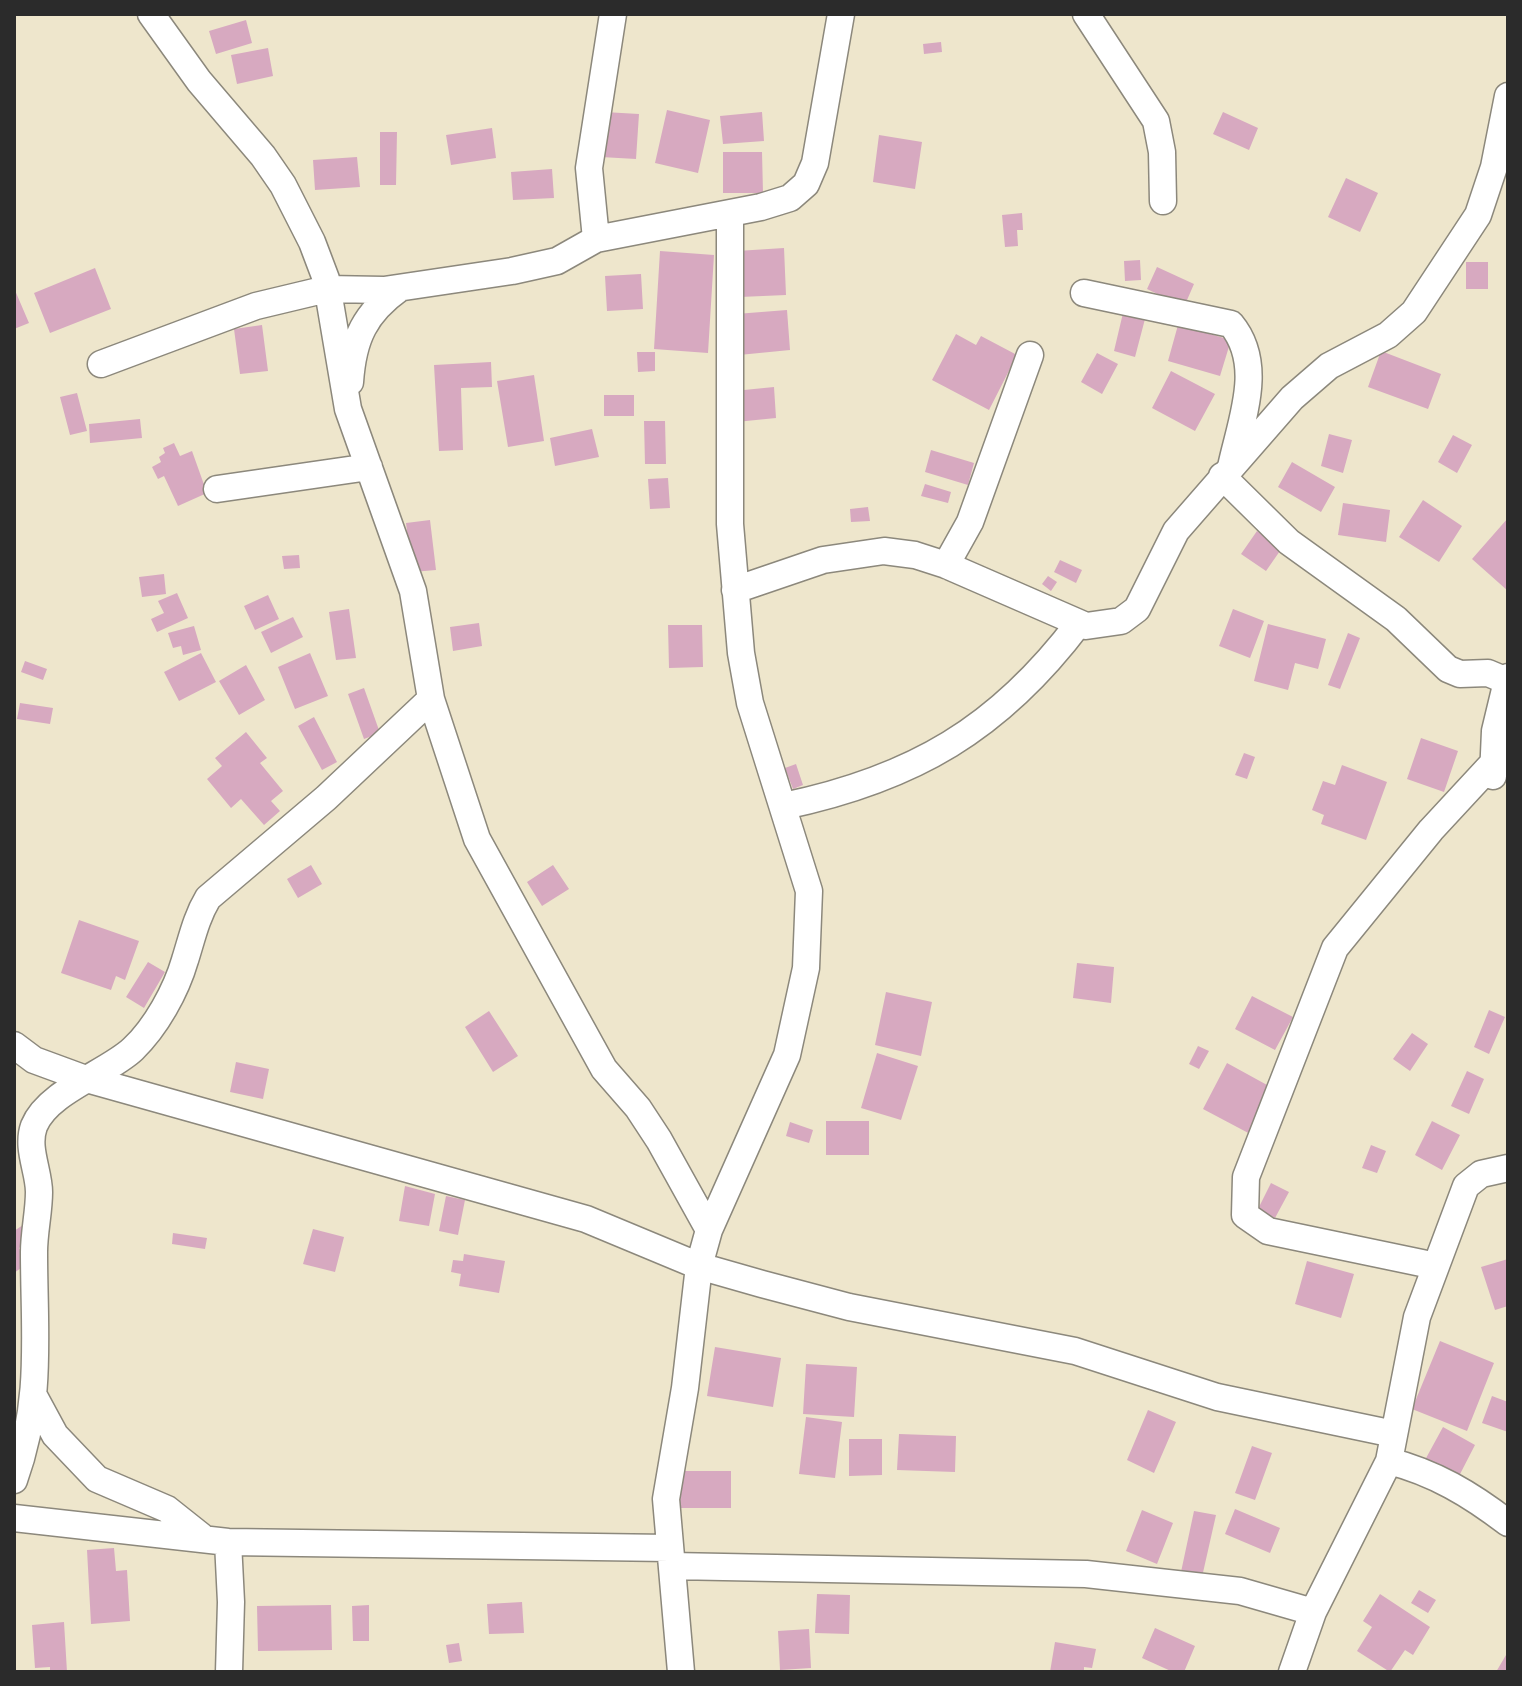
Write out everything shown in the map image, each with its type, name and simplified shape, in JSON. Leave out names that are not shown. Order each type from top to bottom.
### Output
[{"type":"street","points":[[151,14],[199,81],[283,185],[312,242],[327,289],[348,409],[413,591],[431,699],[477,839],[604,1069],[638,1108],[659,1140],[709,1230]]},
{"type":"street","points":[[596,239],[589,168],[613,14]]},
{"type":"street","points":[[101,364],[230,314],[327,289],[400,288],[512,271],[557,261],[596,239],[730,214],[790,198],[806,184],[815,163],[841,14]]},
{"type":"street","points":[[1086,14],[1156,121],[1162,152],[1163,201]]},
{"type":"street","points":[[735,590],[823,560],[884,551],[915,555],[946,565],[1079,623],[1100,625],[1121,621],[1137,609],[1176,531],[1292,398],[1329,366],[1388,335],[1414,312],[1478,215],[1494,167],[1508,96]]},
{"type":"street","points":[[681,1672],[666,1499],[685,1388],[699,1266],[709,1230],[787,1055],[806,968],[809,891],[750,703],[735,590],[730,524],[730,214]]},
{"type":"street","points":[[348,409],[351,371],[365,322],[375,305],[400,288]]},
{"type":"street","points":[[1084,293],[1231,324],[1246,342],[1250,366],[1226,472]]},
{"type":"street","points":[[946,565],[970,522],[1030,355]]},
{"type":"street","points":[[217,489],[369,467]]},
{"type":"street","points":[[1226,472],[1289,542],[1396,619],[1448,669],[1460,674],[1488,673],[1507,679],[1495,731],[1494,771],[1431,830],[1335,948],[1246,1177],[1245,1215],[1268,1231],[1436,1266]]},
{"type":"street","points":[[784,806],[857,789],[889,777],[974,730],[1044,670],[1079,623]]},
{"type":"street","points":[[14,1480],[35,1398],[34,1248],[39,1187],[33,1168],[33,1127],[42,1114],[83,1078],[107,1068],[134,1048],[172,993],[199,913],[208,898],[326,798],[431,699]]},
{"type":"street","points":[[14,1045],[34,1060],[83,1078],[586,1219],[699,1266],[849,1307],[1075,1351],[1217,1397],[1394,1434]]},
{"type":"street","points":[[1292,1672],[1313,1612],[1389,1461],[1417,1317],[1466,1186],[1481,1174],[1508,1168]]},
{"type":"street","points":[[35,1398],[55,1435],[97,1479],[167,1509],[201,1536]]},
{"type":"street","points":[[1389,1461],[1426,1471],[1470,1494],[1508,1523]]},
{"type":"street","points":[[14,1518],[201,1536],[228,1542],[1086,1574],[1240,1591],[1313,1612]]},
{"type":"street","points":[[228,1542],[231,1602],[229,1672]]},
{"type":"building","points":[[246,20],[252,43],[216,54],[209,31]]},
{"type":"building","points":[[941,42],[942,52],[924,54],[923,44]]},
{"type":"building","points":[[268,48],[273,76],[237,84],[231,55]]},
{"type":"building","points":[[667,110],[710,120],[698,173],[655,163]]},
{"type":"building","points":[[604,112],[639,114],[636,159],[601,157]]},
{"type":"building","points":[[762,112],[764,141],[723,144],[720,116]]},
{"type":"building","points":[[1223,112],[1258,128],[1249,150],[1213,134]]},
{"type":"building","points":[[492,128],[496,158],[451,165],[446,135]]},
{"type":"building","points":[[380,132],[397,132],[396,185],[380,185]]},
{"type":"building","points":[[879,135],[922,142],[915,189],[873,182]]},
{"type":"building","points":[[723,152],[762,152],[763,193],[723,193]]},
{"type":"building","points":[[357,157],[360,187],[315,190],[313,160]]},
{"type":"building","points":[[552,169],[554,198],[513,200],[511,172]]},
{"type":"building","points":[[1346,178],[1378,193],[1360,232],[1328,217]]},
{"type":"building","points":[[1022,213],[1023,230],[1017,230],[1018,246],[1005,247],[1002,215]]},
{"type":"building","points":[[784,248],[786,295],[740,297],[737,251]]},
{"type":"building","points":[[660,251],[714,255],[708,353],[654,349]]},
{"type":"building","points":[[1140,260],[1141,280],[1125,281],[1124,261]]},
{"type":"building","points":[[1466,262],[1488,262],[1488,289],[1466,289]]},
{"type":"building","points":[[1157,267],[1194,284],[1184,307],[1147,289]]},
{"type":"building","points":[[95,268],[111,309],[50,333],[34,293]]},
{"type":"building","points":[[641,274],[643,309],[607,311],[605,276]]},
{"type":"building","points":[[14,288],[29,323],[14,329]]},
{"type":"building","points":[[787,310],[790,350],[739,355],[736,314]]},
{"type":"building","points":[[1123,313],[1145,319],[1135,357],[1114,351]]},
{"type":"building","points":[[262,325],[268,371],[240,374],[234,329]]},
{"type":"building","points":[[1178,325],[1231,340],[1220,376],[1168,361]]},
{"type":"building","points":[[956,334],[976,345],[981,336],[1017,355],[989,410],[932,380]]},
{"type":"building","points":[[1381,351],[1441,374],[1428,409],[1368,387]]},
{"type":"building","points":[[637,352],[655,352],[655,371],[638,372]]},
{"type":"building","points":[[1097,353],[1118,364],[1102,394],[1081,382]]},
{"type":"building","points":[[491,362],[492,387],[461,388],[463,450],[439,451],[434,365]]},
{"type":"building","points":[[1171,371],[1215,394],[1195,431],[1152,408]]},
{"type":"building","points":[[534,375],[544,441],[508,447],[497,381]]},
{"type":"building","points":[[774,387],[776,418],[736,422],[734,391]]},
{"type":"building","points":[[77,393],[87,431],[70,435],[60,397]]},
{"type":"building","points":[[604,395],[634,395],[634,416],[604,416]]},
{"type":"building","points":[[140,419],[142,438],[90,443],[89,424]]},
{"type":"building","points":[[644,421],[665,421],[666,464],[645,464]]},
{"type":"building","points":[[592,429],[599,457],[555,466],[550,438]]},
{"type":"building","points":[[1329,434],[1352,440],[1343,473],[1321,466]]},
{"type":"building","points":[[1453,435],[1472,445],[1457,473],[1438,462]]},
{"type":"building","points":[[174,443],[180,456],[192,451],[207,493],[178,506],[164,476],[158,479],[152,467],[161,462],[159,457],[165,453],[163,448]]},
{"type":"building","points":[[931,450],[974,463],[968,485],[925,472]]},
{"type":"building","points":[[1292,462],[1335,487],[1321,512],[1278,487]]},
{"type":"building","points":[[668,478],[670,508],[650,509],[648,479]]},
{"type":"building","points":[[925,484],[951,492],[948,503],[921,496]]},
{"type":"building","points":[[1423,500],[1462,526],[1439,562],[1399,537]]},
{"type":"building","points":[[1343,503],[1390,510],[1386,542],[1338,535]]},
{"type":"building","points":[[868,507],[870,521],[851,522],[850,509]]},
{"type":"building","points":[[1508,518],[1508,591],[1472,559]]},
{"type":"building","points":[[430,520],[436,570],[412,572],[406,523]]},
{"type":"building","points":[[1257,531],[1282,548],[1266,571],[1241,554]]},
{"type":"building","points":[[299,555],[300,568],[284,569],[282,556]]},
{"type":"building","points":[[1060,560],[1082,570],[1076,583],[1054,572]]},
{"type":"building","points":[[164,574],[166,594],[142,597],[139,577]]},
{"type":"building","points":[[1048,576],[1057,582],[1051,591],[1042,584]]},
{"type":"building","points":[[177,593],[188,618],[157,632],[151,619],[164,613],[158,601]]},
{"type":"building","points":[[268,595],[279,619],[255,630],[244,606]]},
{"type":"building","points":[[349,609],[356,658],[336,660],[329,612]]},
{"type":"building","points":[[1233,609],[1264,621],[1250,658],[1219,646]]},
{"type":"building","points":[[293,617],[303,637],[271,653],[261,632]]},
{"type":"building","points":[[479,623],[482,646],[453,651],[450,627]]},
{"type":"building","points":[[1268,624],[1326,639],[1318,669],[1295,663],[1288,690],[1254,681]]},
{"type":"building","points":[[668,625],[702,625],[703,667],[669,668]]},
{"type":"building","points":[[194,626],[201,650],[183,655],[181,646],[173,648],[168,633]]},
{"type":"building","points":[[1348,633],[1360,638],[1340,689],[1328,685]]},
{"type":"building","points":[[201,653],[216,682],[179,701],[164,672]]},
{"type":"building","points":[[310,653],[328,696],[295,709],[278,667]]},
{"type":"building","points":[[25,661],[47,669],[43,680],[21,672]]},
{"type":"building","points":[[246,665],[265,700],[239,715],[219,681]]},
{"type":"building","points":[[364,688],[380,733],[364,739],[348,694]]},
{"type":"building","points":[[20,703],[53,708],[50,724],[17,719]]},
{"type":"building","points":[[314,717],[337,762],[322,770],[298,726]]},
{"type":"building","points":[[246,732],[267,758],[260,763],[283,791],[271,801],[280,811],[264,825],[241,799],[231,808],[207,779],[222,766],[215,758]]},
{"type":"building","points":[[1421,738],[1458,751],[1444,792],[1407,779]]},
{"type":"building","points":[[1244,753],[1255,757],[1247,779],[1235,775]]},
{"type":"building","points":[[796,764],[803,785],[793,789],[785,768]]},
{"type":"building","points":[[1342,765],[1387,782],[1366,840],[1321,824],[1324,815],[1312,810],[1323,781],[1335,785]]},
{"type":"building","points":[[311,865],[322,884],[298,898],[287,879]]},
{"type":"building","points":[[553,865],[569,889],[542,906],[527,882]]},
{"type":"building","points":[[79,920],[139,941],[125,980],[116,976],[111,990],[61,973]]},
{"type":"building","points":[[148,962],[165,972],[144,1008],[126,997]]},
{"type":"building","points":[[1077,963],[1114,967],[1111,1003],[1073,998]]},
{"type":"building","points":[[886,992],[932,1002],[921,1056],[875,1045]]},
{"type":"building","points":[[1252,996],[1293,1017],[1275,1050],[1235,1029]]},
{"type":"building","points":[[1489,1010],[1505,1017],[1489,1054],[1474,1047]]},
{"type":"building","points":[[489,1011],[518,1056],[493,1072],[465,1027]]},
{"type":"building","points":[[1412,1033],[1428,1044],[1410,1071],[1393,1059]]},
{"type":"building","points":[[1198,1046],[1209,1051],[1199,1069],[1189,1064]]},
{"type":"building","points":[[877,1053],[918,1066],[901,1120],[861,1108]]},
{"type":"building","points":[[236,1062],[269,1069],[263,1099],[230,1092]]},
{"type":"building","points":[[1227,1063],[1278,1091],[1254,1136],[1203,1109]]},
{"type":"building","points":[[1467,1071],[1484,1079],[1469,1114],[1451,1106]]},
{"type":"building","points":[[826,1121],[869,1121],[869,1155],[826,1155]]},
{"type":"building","points":[[1432,1121],[1460,1135],[1442,1170],[1415,1155]]},
{"type":"building","points":[[790,1122],[813,1130],[809,1143],[786,1136]]},
{"type":"building","points":[[1371,1145],[1386,1151],[1377,1173],[1362,1168]]},
{"type":"building","points":[[1271,1183],[1289,1192],[1275,1218],[1258,1209]]},
{"type":"building","points":[[405,1186],[435,1194],[429,1226],[399,1221]]},
{"type":"building","points":[[446,1196],[465,1200],[458,1235],[439,1231]]},
{"type":"building","points":[[23,1225],[32,1239],[19,1248],[28,1263],[14,1273],[14,1231]]},
{"type":"building","points":[[313,1229],[344,1237],[335,1272],[303,1264]]},
{"type":"building","points":[[173,1233],[207,1238],[205,1249],[172,1244]]},
{"type":"building","points":[[464,1254],[505,1261],[499,1293],[459,1286],[461,1274],[451,1272],[453,1260],[463,1261]]},
{"type":"building","points":[[1508,1259],[1508,1306],[1495,1310],[1481,1267]]},
{"type":"building","points":[[1307,1261],[1354,1274],[1341,1318],[1295,1304]]},
{"type":"building","points":[[1440,1341],[1494,1363],[1467,1431],[1412,1409]]},
{"type":"building","points":[[715,1347],[781,1358],[773,1407],[707,1396]]},
{"type":"building","points":[[806,1364],[857,1367],[854,1417],[803,1414]]},
{"type":"building","points":[[1492,1396],[1508,1402],[1508,1432],[1482,1423]]},
{"type":"building","points":[[1148,1410],[1176,1422],[1154,1473],[1127,1460]]},
{"type":"building","points":[[806,1417],[842,1422],[835,1478],[799,1474]]},
{"type":"building","points":[[1443,1427],[1475,1445],[1458,1478],[1425,1460]]},
{"type":"building","points":[[899,1434],[956,1436],[955,1472],[897,1470]]},
{"type":"building","points":[[849,1439],[882,1439],[882,1475],[849,1476]]},
{"type":"building","points":[[1252,1446],[1272,1453],[1255,1500],[1235,1493]]},
{"type":"building","points":[[672,1471],[731,1471],[731,1508],[672,1508]]},
{"type":"building","points":[[1235,1509],[1280,1528],[1270,1553],[1225,1534]]},
{"type":"building","points":[[1142,1510],[1173,1523],[1157,1564],[1126,1551]]},
{"type":"building","points":[[1194,1511],[1216,1515],[1202,1577],[1181,1572]]},
{"type":"building","points":[[114,1548],[116,1571],[127,1570],[130,1621],[91,1624],[87,1550]]},
{"type":"building","points":[[1419,1590],[1436,1600],[1428,1613],[1411,1603]]},
{"type":"building","points":[[817,1594],[850,1595],[849,1634],[815,1633]]},
{"type":"building","points":[[1380,1594],[1430,1627],[1413,1655],[1405,1650],[1390,1672],[1357,1651],[1372,1627],[1363,1621]]},
{"type":"building","points":[[522,1602],[524,1633],[489,1634],[487,1604]]},
{"type":"building","points":[[331,1605],[332,1650],[258,1651],[257,1606]]},
{"type":"building","points":[[369,1605],[369,1641],[353,1641],[352,1606]]},
{"type":"building","points":[[64,1622],[67,1672],[50,1672],[50,1667],[35,1668],[32,1625]]},
{"type":"building","points":[[1155,1628],[1195,1646],[1184,1672],[1173,1672],[1142,1658]]},
{"type":"building","points":[[809,1629],[811,1668],[780,1670],[778,1631]]},
{"type":"building","points":[[1055,1642],[1096,1649],[1092,1668],[1084,1667],[1084,1672],[1050,1672]]},
{"type":"building","points":[[459,1643],[462,1661],[449,1663],[446,1645]]},
{"type":"building","points":[[1506,1655],[1508,1672],[1496,1672]]}]
